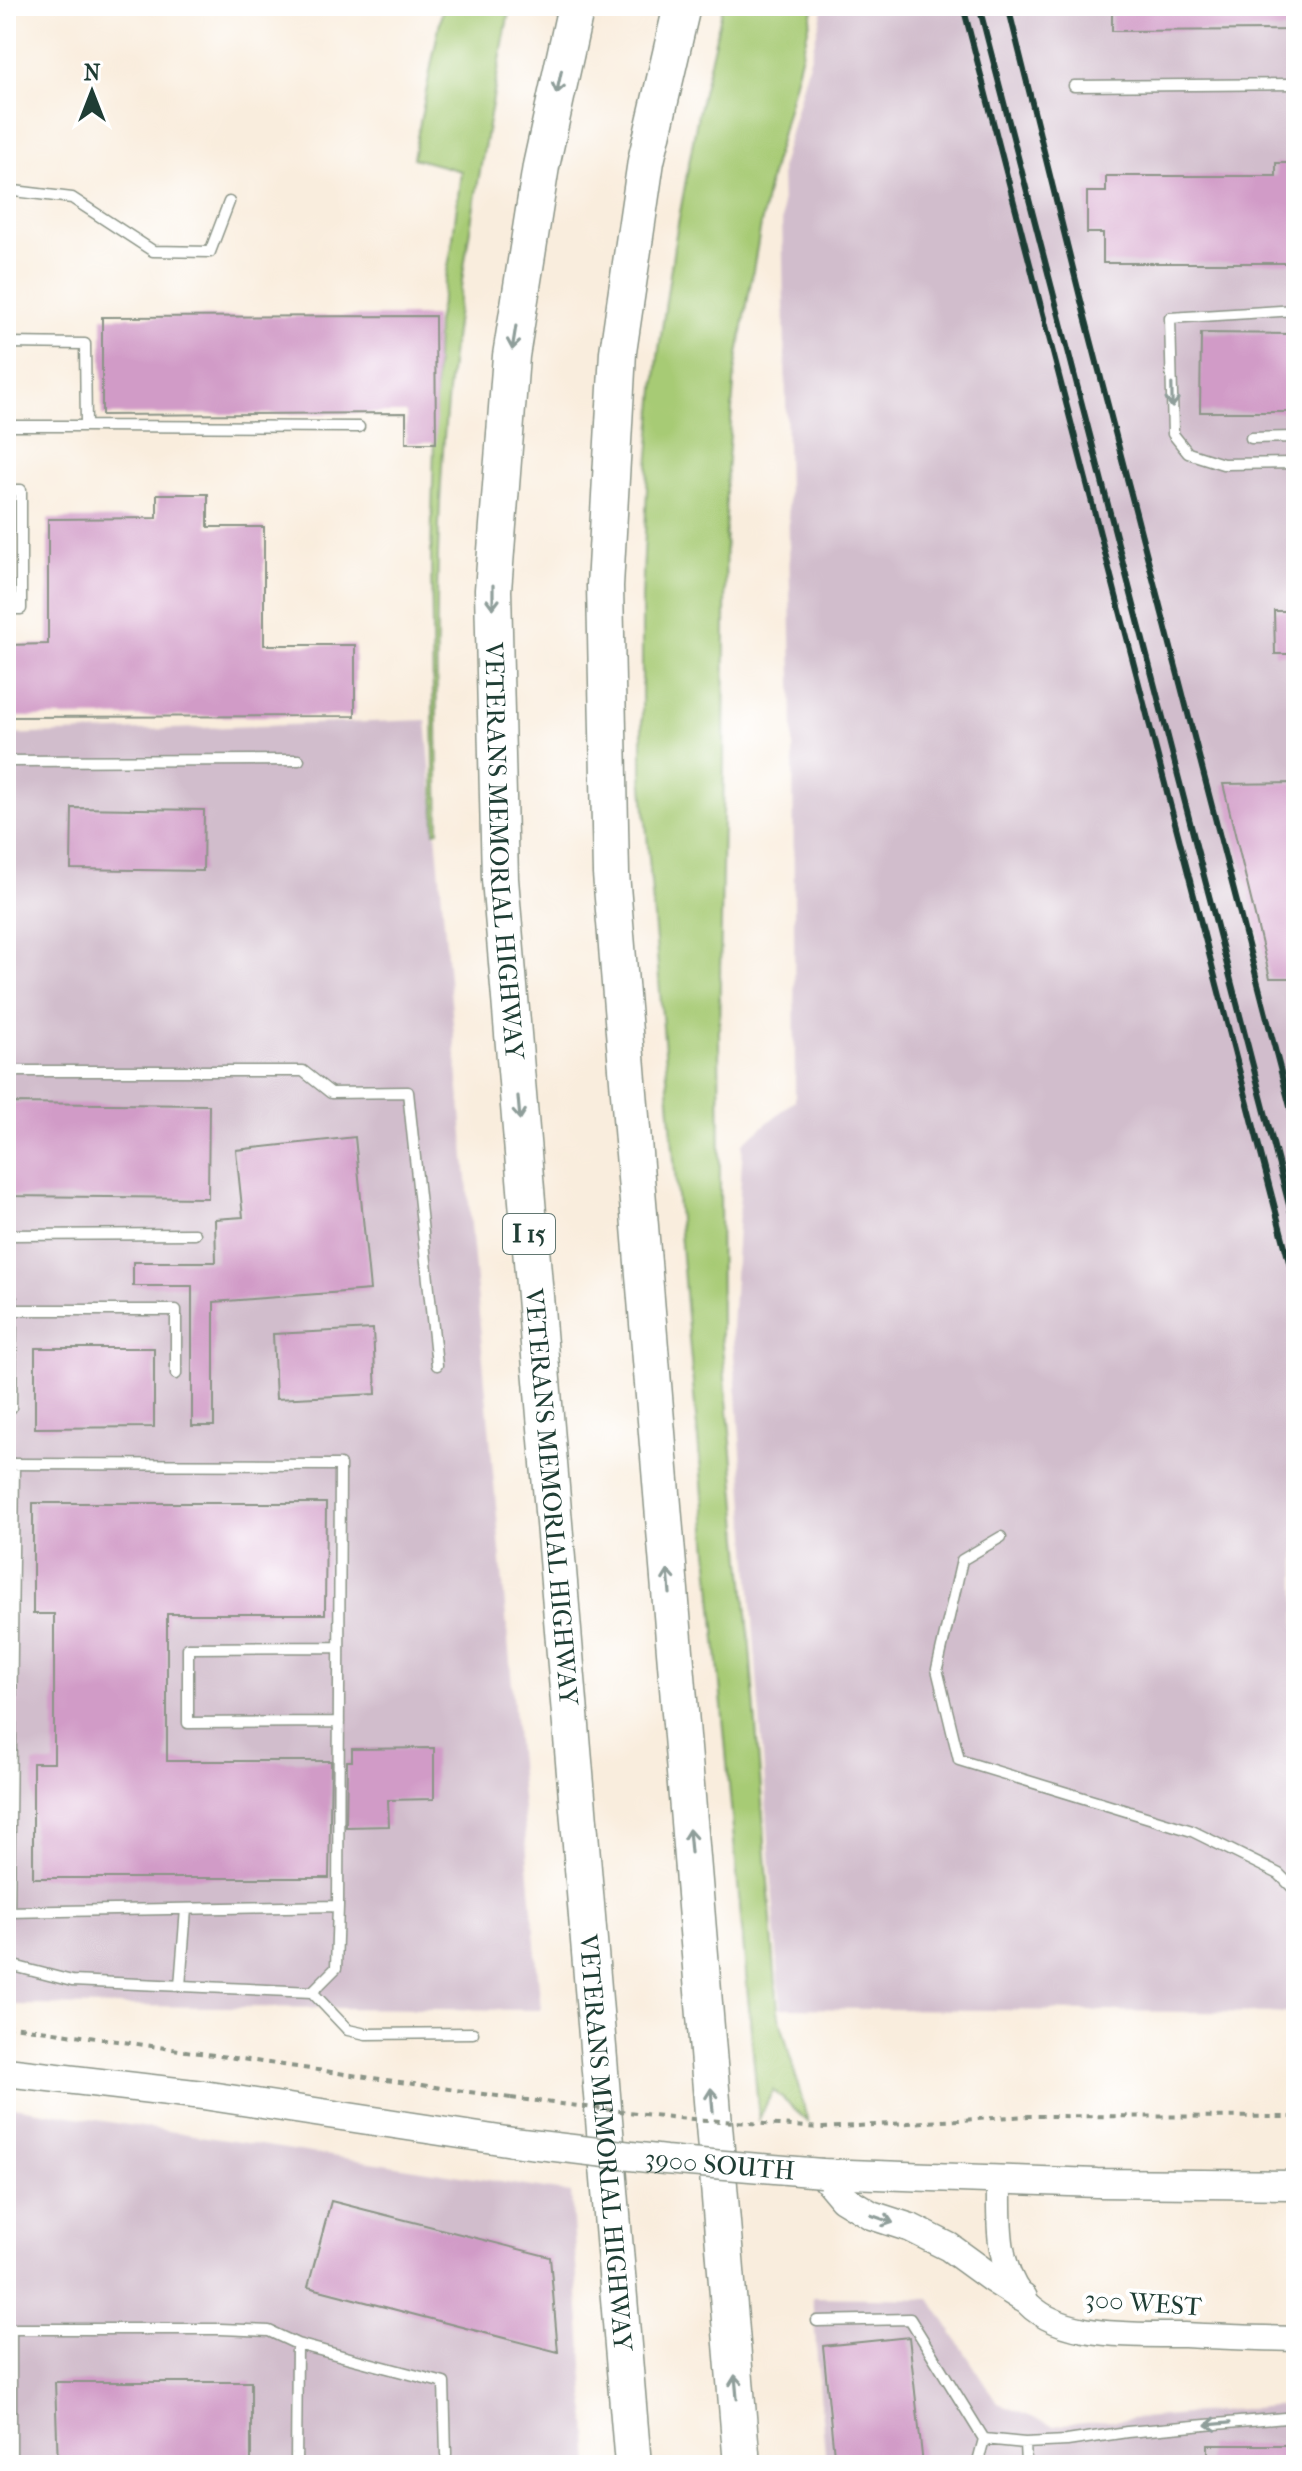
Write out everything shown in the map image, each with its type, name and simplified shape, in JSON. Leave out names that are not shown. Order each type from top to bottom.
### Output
[{"type":"highway","name":"VETERANS MEMORIAL HIGHWAY","points":[[576,6],[541,166],[511,356],[493,590],[501,895],[633,2465]]},
{"type":"highway","points":[[682,6],[646,161],[618,352],[605,586],[610,844],[742,2465]]},
{"type":"main road","name":"3900 SOUTH","points":[[6,2072],[216,2097],[513,2142],[665,2160],[822,2173],[1097,2183],[1296,2185]]},
{"type":"main road","points":[[822,2173],[843,2198],[871,2215],[911,2228],[949,2247],[1023,2298]]},
{"type":"street","name":"300 WEST","points":[[999,2179],[1004,2262],[1023,2298],[1043,2314],[1101,2333],[1296,2339]]},
{"type":"lane","points":[[1074,86],[1296,84]]},
{"type":"lane","points":[[6,190],[72,198],[153,251],[210,252],[229,202]]},
{"type":"lane","points":[[1296,310],[1170,318],[1173,434],[1188,453],[1223,464],[1296,463]]},
{"type":"lane","points":[[6,343],[85,344],[86,426]]},
{"type":"lane","points":[[6,426],[359,427]]},
{"type":"lane","points":[[1251,438],[1296,437]]},
{"type":"lane","points":[[6,490],[21,490],[21,609],[6,609]]},
{"type":"lane","points":[[6,761],[299,760]]},
{"type":"lane","points":[[6,1071],[303,1071],[331,1093],[408,1092],[437,1365]]},
{"type":"lane","points":[[6,1235],[195,1234]]},
{"type":"lane","points":[[6,1299],[12,1299],[11,1408],[6,1408]]},
{"type":"lane","points":[[12,1310],[176,1310],[176,1374]]},
{"type":"lane","points":[[312,1992],[336,1968],[338,1906],[340,1465],[10,1464],[7,1912],[338,1906]]},
{"type":"lane","points":[[1001,1537],[962,1560],[937,1669],[959,1760],[1192,1831],[1279,1874],[1296,1891]]},
{"type":"lane","points":[[339,1647],[188,1648],[188,1723],[339,1722]]},
{"type":"lane","points":[[180,1986],[186,1909]]},
{"type":"lane","points":[[6,1964],[72,1981],[312,1992],[348,2030],[366,2034],[473,2033]]},
{"type":"lane","points":[[817,2321],[910,2319],[984,2439],[977,2465]]},
{"type":"lane","points":[[11,2465],[8,2329],[269,2331],[297,2344],[444,2383],[446,2454]]},
{"type":"lane","points":[[296,2465],[297,2344]]},
{"type":"lane","points":[[984,2439],[1025,2443],[1296,2417]]},
{"type":"lane","points":[[1025,2443],[1026,2465]]},
{"type":"path","points":[[6,2025],[511,2098],[678,2118],[822,2128],[1029,2116],[1296,2117]]},
{"type":"shaded area","points":[[824,6],[1296,6],[1296,2013],[781,2008],[732,1327],[743,1143],[795,1100],[793,730],[781,167]]},
{"type":"shaded area","points":[[426,720],[541,2010],[6,2005],[6,735]]},
{"type":"shaded area","points":[[6,2106],[571,2193],[590,2465],[6,2465]]},
{"type":"shaded area","points":[[812,2297],[930,2299],[998,2403],[1053,2426],[1296,2404],[1296,2465],[826,2465]]},
{"type":"green space","points":[[443,6],[510,6],[471,221],[455,329],[444,437],[437,585],[439,831],[435,832],[431,558],[437,323],[452,246],[461,171],[413,158]]},
{"type":"green space","points":[[723,6],[814,6],[767,191],[735,372],[726,484],[719,1033],[721,1335],[749,1635],[778,2011],[808,2122],[773,2090],[759,2119],[642,774],[642,598],[648,467],[658,356],[698,114]]},
{"type":"building","points":[[1112,6],[1296,6],[1296,30],[1112,31]]},
{"type":"building","points":[[1276,163],[1296,163],[1296,263],[1103,263],[1103,233],[1087,233],[1087,192],[1106,192],[1106,176],[1276,176]]},
{"type":"building","points":[[435,316],[436,443],[406,443],[406,413],[102,415],[102,317]]},
{"type":"building","points":[[1201,333],[1296,334],[1296,412],[1200,412]]},
{"type":"building","points":[[157,494],[208,494],[208,527],[264,527],[264,645],[355,645],[355,716],[6,717],[6,645],[48,644],[48,519],[157,518]]},
{"type":"building","points":[[1274,611],[1296,611],[1296,654],[1275,654]]},
{"type":"building","points":[[1296,783],[1296,978],[1270,978],[1223,784]]},
{"type":"building","points":[[72,808],[204,810],[203,871],[71,869]]},
{"type":"building","points":[[6,1103],[209,1105],[208,1198],[6,1196]]},
{"type":"building","points":[[355,1137],[370,1290],[214,1302],[214,1426],[192,1426],[192,1286],[133,1286],[133,1262],[216,1262],[215,1219],[243,1217],[236,1150]]},
{"type":"building","points":[[373,1329],[376,1394],[276,1399],[273,1334]]},
{"type":"building","points":[[35,1348],[154,1348],[154,1427],[35,1428]]},
{"type":"building","points":[[33,1503],[326,1503],[325,1614],[167,1614],[167,1761],[331,1761],[329,1878],[33,1878],[33,1763],[54,1763],[54,1614],[33,1614]]},
{"type":"building","points":[[434,1748],[434,1799],[388,1800],[389,1826],[346,1827],[347,1761],[352,1761],[352,1749]]},
{"type":"building","points":[[331,2201],[550,2257],[558,2352],[308,2287]]},
{"type":"building","points":[[909,2337],[923,2465],[835,2465],[823,2346]]},
{"type":"building","points":[[55,2382],[251,2382],[251,2465],[58,2465]]},
{"type":"building","points":[[1208,2445],[1296,2445],[1296,2465],[1208,2465]]},
{"type":"railway","points":[[963,6],[1296,1289]]},
{"type":"railway","points":[[979,6],[1296,1232]]},
{"type":"railway","points":[[1008,6],[1083,309],[1296,1130]]}]
